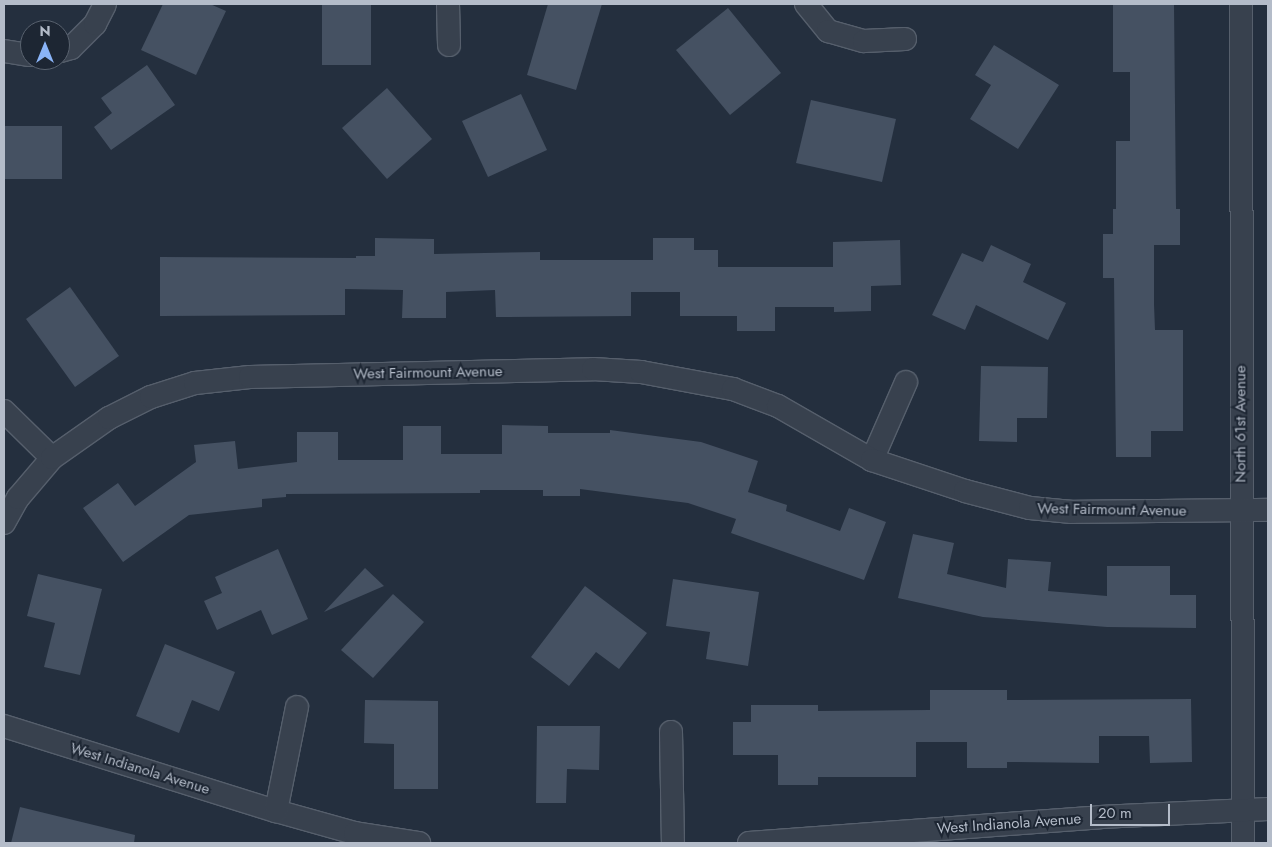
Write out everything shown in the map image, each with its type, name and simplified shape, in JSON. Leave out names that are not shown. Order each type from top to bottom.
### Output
[{"type":"street","points":[[70,48],[95,24],[105,4]]},
{"type":"street","points":[[448,4],[449,45]]},
{"type":"street","points":[[806,4],[828,31],[864,41],[905,39]]},
{"type":"street","name":"North 61st Avenue","points":[[1241,4],[1243,843]]},
{"type":"street","points":[[4,51],[20,53]]},
{"type":"street","name":"West Fairmount Avenue","points":[[4,523],[18,498],[52,458],[109,418],[151,396],[194,383],[250,377],[593,369],[641,372],[733,389],[778,406],[872,460],[965,491],[1030,508],[1072,512],[1268,510]]},
{"type":"street","points":[[872,460],[906,382]]},
{"type":"street","points":[[4,411],[52,458]]},
{"type":"street","points":[[276,811],[298,708]]},
{"type":"street","name":"West Indianola Avenue","points":[[4,726],[276,811],[355,833],[419,843]]},
{"type":"street","points":[[670,732],[673,843]]},
{"type":"street","name":"West Indianola Avenue","points":[[749,843],[1100,817],[1268,809]]},
{"type":"building","points":[[163,4],[210,4],[226,11],[196,75],[141,50]]},
{"type":"building","points":[[322,4],[371,4],[371,65],[322,65]]},
{"type":"building","points":[[548,4],[602,4],[576,90],[527,75]]},
{"type":"building","points":[[1113,4],[1174,4],[1176,209],[1180,209],[1180,245],[1154,245],[1154,304],[1155,330],[1183,330],[1183,431],[1151,431],[1151,457],[1116,457],[1114,278],[1103,278],[1103,234],[1113,234],[1113,209],[1116,209],[1116,141],[1130,141],[1130,72],[1113,72]]},
{"type":"building","points":[[728,8],[781,73],[730,115],[676,50]]},
{"type":"building","points":[[994,45],[1059,85],[1018,149],[970,119],[991,85],[975,75]]},
{"type":"building","points":[[147,65],[175,105],[111,150],[94,127],[112,113],[101,98]]},
{"type":"building","points":[[387,88],[432,139],[387,179],[342,128]]},
{"type":"building","points":[[521,94],[547,150],[488,177],[462,121]]},
{"type":"building","points":[[811,100],[896,119],[882,182],[796,163]]},
{"type":"building","points":[[4,126],[62,126],[62,179],[4,179]]},
{"type":"building","points":[[375,238],[434,239],[434,254],[540,252],[540,260],[653,260],[653,238],[694,238],[694,250],[718,250],[718,267],[833,267],[833,242],[900,240],[901,285],[871,286],[871,311],[834,312],[834,307],[775,307],[775,331],[737,331],[737,316],[680,316],[680,292],[631,292],[631,316],[496,317],[495,290],[446,292],[446,318],[402,318],[403,290],[345,289],[345,315],[160,316],[160,257],[356,258],[356,256],[375,256]]},
{"type":"building","points":[[991,245],[1031,264],[1023,282],[1066,303],[1048,340],[976,305],[965,330],[932,315],[962,253],[983,262]]},
{"type":"building","points":[[70,287],[119,356],[75,387],[26,319]]},
{"type":"building","points":[[981,366],[1048,367],[1047,418],[1017,418],[1017,442],[979,441]]},
{"type":"building","points":[[502,425],[548,426],[548,433],[610,433],[610,430],[701,442],[758,461],[748,492],[787,505],[786,511],[840,531],[849,508],[886,522],[864,580],[731,533],[736,519],[688,503],[580,489],[580,496],[543,496],[543,490],[480,490],[480,493],[286,494],[286,497],[262,499],[262,507],[189,515],[123,562],[83,508],[118,483],[135,506],[196,462],[194,445],[235,441],[238,469],[297,462],[297,432],[338,432],[338,460],[403,460],[403,426],[441,426],[441,454],[502,454]]},
{"type":"building","points":[[913,534],[954,543],[947,574],[1006,588],[1008,559],[1051,562],[1048,591],[1107,596],[1107,566],[1170,566],[1170,595],[1196,595],[1196,628],[1107,627],[983,617],[898,598]]},
{"type":"building","points":[[278,549],[308,619],[272,635],[261,610],[217,630],[204,601],[222,593],[215,577]]},
{"type":"building","points":[[365,568],[384,586],[324,612]]},
{"type":"building","points":[[38,574],[102,589],[80,675],[44,667],[55,623],[27,616]]},
{"type":"building","points":[[673,579],[759,592],[748,666],[706,659],[710,632],[666,626]]},
{"type":"building","points":[[585,586],[647,633],[619,669],[596,652],[569,686],[531,657]]},
{"type":"building","points":[[393,594],[424,622],[373,678],[341,650]]},
{"type":"building","points":[[165,644],[235,672],[219,711],[192,700],[179,733],[136,716]]},
{"type":"building","points":[[930,690],[1007,690],[1007,700],[1191,699],[1192,762],[1150,763],[1149,736],[1099,736],[1099,763],[1007,762],[1007,768],[967,768],[967,742],[916,742],[916,777],[818,777],[818,785],[778,785],[778,755],[733,755],[733,722],[751,722],[751,705],[818,705],[818,711],[930,710]]},
{"type":"building","points":[[365,700],[438,701],[438,789],[394,789],[394,744],[364,743]]},
{"type":"building","points":[[537,726],[600,726],[599,770],[567,769],[566,803],[536,803]]},
{"type":"building","points":[[20,807],[135,835],[134,843],[11,843]]}]
